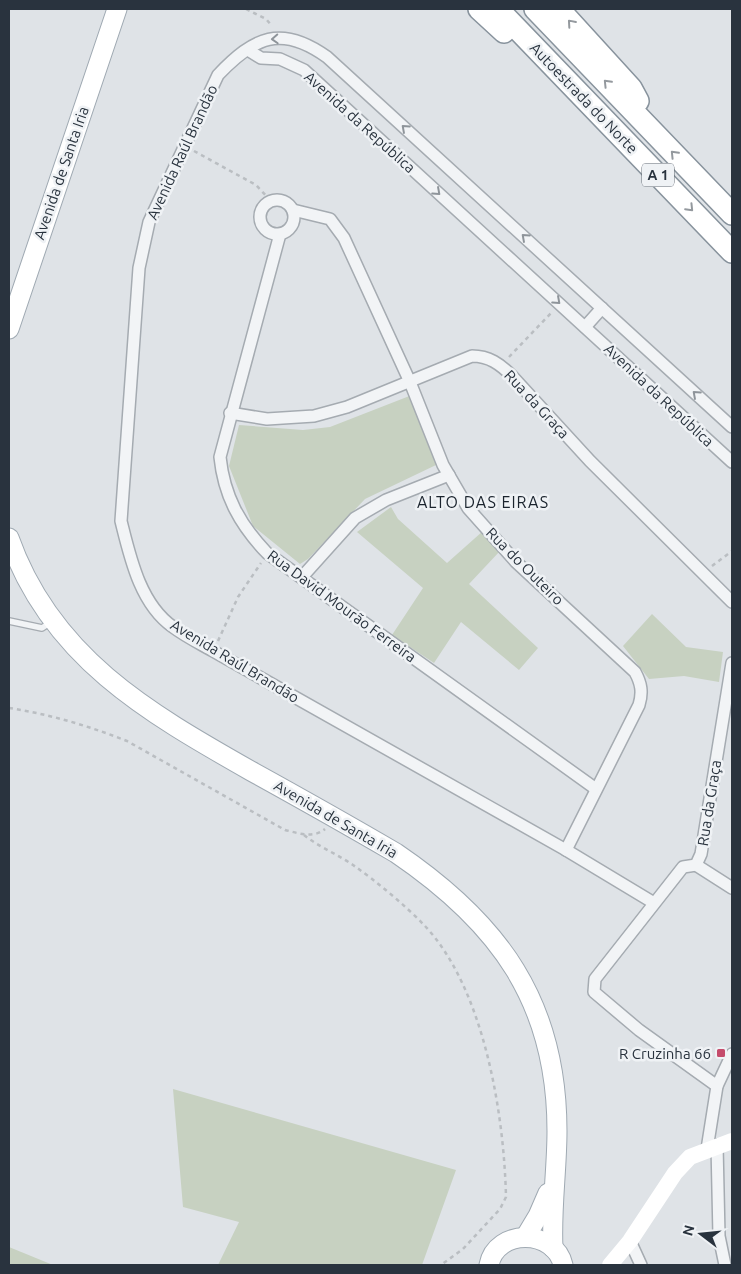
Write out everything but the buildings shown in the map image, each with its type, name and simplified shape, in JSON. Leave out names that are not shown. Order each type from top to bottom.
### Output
[{"type":"highway","points":[[479,9],[528,56],[583,98]]},
{"type":"highway","name":"Autoestrada do Norte","points":[[498,9],[732,252]]},
{"type":"highway","name":"Autoestrada do Norte","points":[[535,9],[732,214]]},
{"type":"highway","points":[[559,9],[631,88],[653,131]]},
{"type":"main road","name":"Avenida de Santa Iria","points":[[9,329],[115,12]]},
{"type":"main road","name":"Avenida de Santa Iria","points":[[9,538],[25,576],[53,621],[91,665],[142,705],[180,730],[337,819],[427,874],[461,903],[481,924],[514,966],[533,1003],[547,1044],[555,1088],[557,1131],[552,1222],[562,1260]]},
{"type":"main road","name":"Avenida de Santa Iria","points":[[526,1236],[548,1195],[555,1167]]},
{"type":"main road","points":[[487,1264],[498,1248],[511,1240],[526,1236],[541,1239],[562,1260]]},
{"type":"street","points":[[248,50],[262,40],[276,37]]},
{"type":"street","name":"Avenida da República","points":[[276,37],[308,44],[327,57],[732,427]]},
{"type":"street","name":"Avenida da República","points":[[248,50],[261,58],[280,60],[304,70],[732,462]]},
{"type":"street","name":"Avenida Raúl Brandão","points":[[248,50],[234,58],[218,75],[149,222],[139,268],[121,521],[129,555],[146,598],[171,626],[566,850],[654,903]]},
{"type":"street","points":[[277,199],[287,202],[293,210],[293,223],[290,228],[280,234],[269,232],[260,219],[262,208],[277,199]]},
{"type":"street","name":"Rua do Outeiro","points":[[293,210],[330,219],[344,238],[410,382],[449,475],[468,508],[516,562],[635,672],[640,682],[642,695],[639,705],[566,850]]},
{"type":"street","name":"Rua David Mourão Ferreira","points":[[280,234],[230,413],[220,457],[222,482],[242,524],[267,554],[302,577],[596,788]]},
{"type":"street","points":[[585,327],[602,308]]},
{"type":"street","name":"Rua da Graça","points":[[230,413],[267,419],[314,416],[347,407],[472,356],[484,356],[501,365],[590,461],[732,602]]},
{"type":"street","points":[[302,577],[355,518],[386,500],[449,475]]},
{"type":"street","name":"Rua da Graça","points":[[717,1086],[639,1030],[594,992],[595,979],[683,867],[696,865],[701,854],[732,663]]},
{"type":"street","points":[[696,865],[732,888]]},
{"type":"street","points":[[725,1265],[719,1236],[717,1086],[732,1054]]},
{"type":"street","points":[[610,1265],[630,1241],[675,1173],[690,1157],[719,1145]]},
{"type":"street","points":[[630,1241],[641,1265]]},
{"type":"lane","points":[[9,621],[42,628],[53,621]]},
{"type":"path","points":[[246,9],[266,19],[273,28],[276,37]]},
{"type":"path","points":[[184,145],[256,185],[271,201]]},
{"type":"path","points":[[501,365],[560,304]]},
{"type":"path","points":[[702,572],[722,561],[732,551]]},
{"type":"path","points":[[213,651],[238,597],[267,554]]},
{"type":"path","points":[[9,708],[33,712],[100,730],[127,741],[285,830],[304,835],[352,864],[425,926],[454,969],[474,1011],[486,1049],[497,1100],[506,1196],[500,1209],[464,1249],[441,1265]]},
{"type":"path","points":[[304,835],[320,833],[337,819]]},
{"type":"green space","points":[[412,395],[436,465],[365,499],[308,559],[300,564],[253,526],[229,466],[239,425],[303,430],[330,427]]},
{"type":"green space","points":[[391,507],[398,519],[447,563],[483,531],[500,551],[469,584],[538,648],[519,670],[461,622],[434,663],[392,635],[423,588],[357,532]]},
{"type":"green space","points":[[652,614],[686,647],[723,652],[719,682],[684,676],[649,679],[623,646]]},
{"type":"green space","points":[[173,1089],[456,1170],[422,1265],[218,1265],[239,1222],[183,1207]]},
{"type":"green space","points":[[9,1247],[53,1265],[9,1265]]},
{"type":"place","name":"R Cruzinha 66","points":[[721,1053]]},
{"type":"district","name":"ALTO DAS EIRAS","points":[[483,502]]}]
